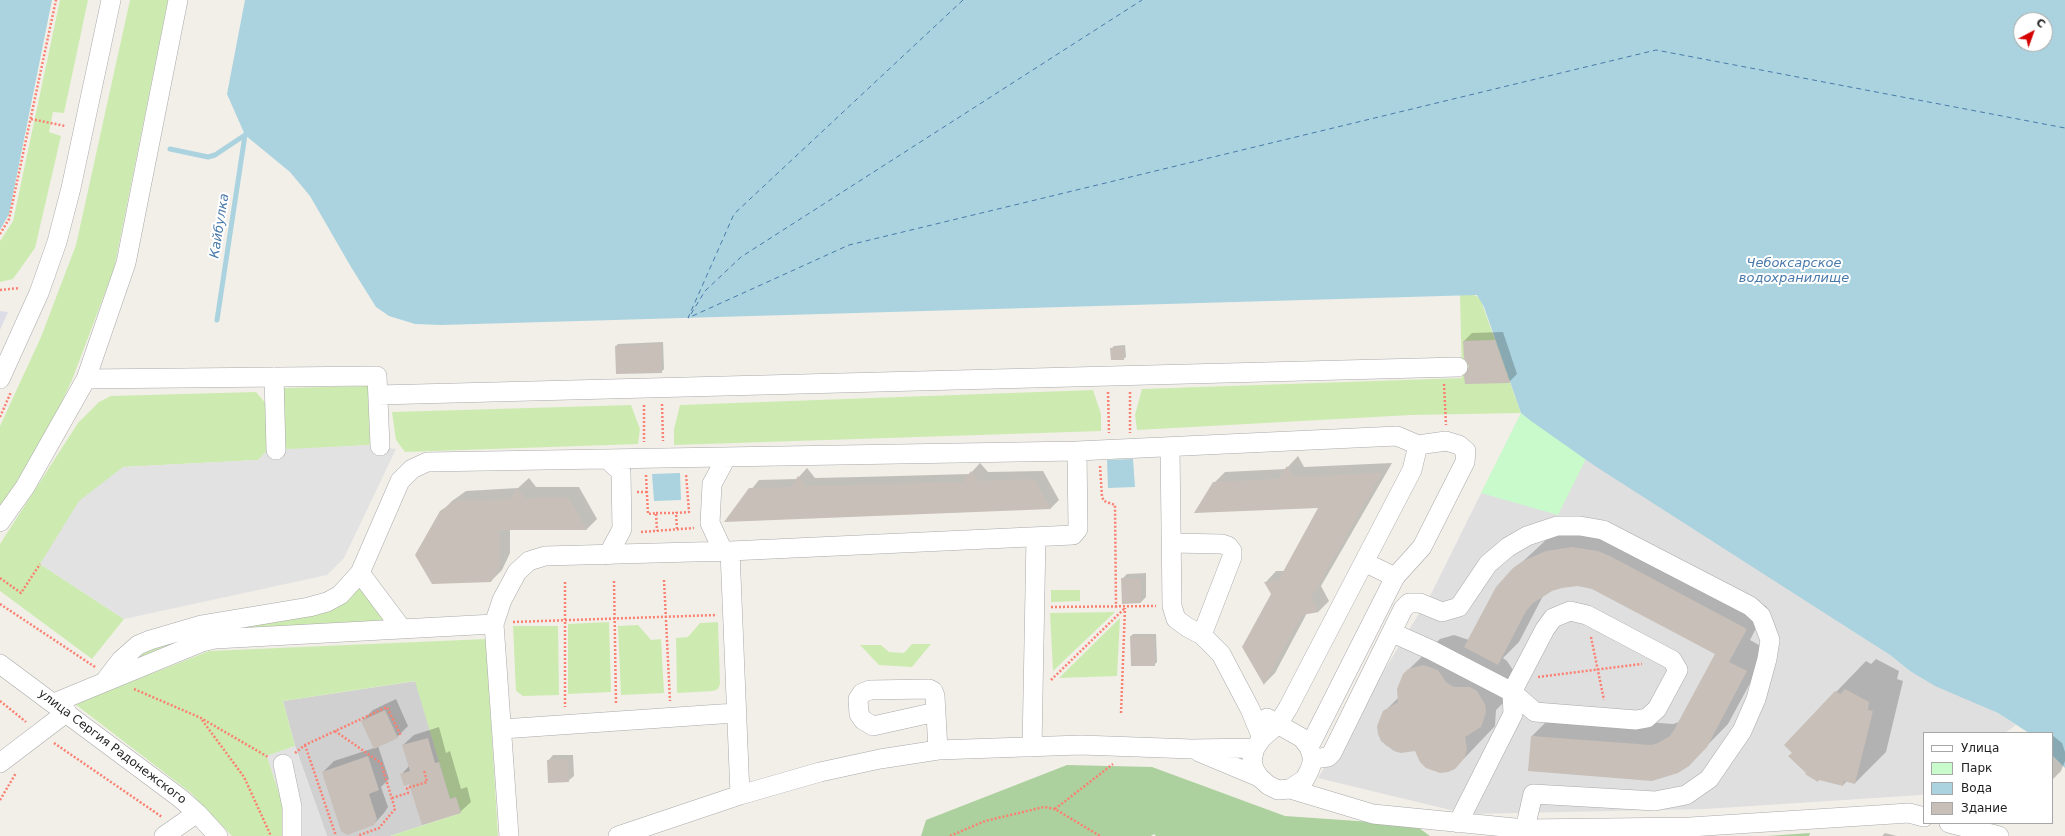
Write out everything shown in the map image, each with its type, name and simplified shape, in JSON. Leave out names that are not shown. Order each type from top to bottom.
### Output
[{"type":"street","points":[[0,379],[39,293],[58,242],[111,0]]},
{"type":"street","points":[[0,522],[25,487],[86,379],[126,263],[178,0]]},
{"type":"street","points":[[378,395],[1450,367]]},
{"type":"street","points":[[86,379],[378,376],[380,446]]},
{"type":"street","points":[[274,377],[276,450]]},
{"type":"street","points":[[104,682],[121,660],[138,645],[150,640],[201,625],[309,607],[327,602],[340,595],[360,573],[400,481],[412,468],[427,462],[608,460],[645,454],[686,459],[1077,451],[1397,436],[1418,445],[1446,441],[1459,445],[1466,451],[1465,462],[1422,547],[1395,577],[1311,758],[1305,779],[1290,790]]},
{"type":"street","points":[[1418,445],[1412,470],[1364,562],[1271,735],[1252,760],[1254,769],[1259,777],[1268,785],[1278,790],[1290,790],[1373,814],[1458,824],[1525,829],[1690,827],[1909,813],[1923,817]]},
{"type":"street","points":[[1170,447],[1172,606],[1176,619],[1186,627],[1202,635],[1221,654],[1250,709],[1271,735]]},
{"type":"street","points":[[509,836],[494,624],[502,600],[513,579],[517,572],[529,561],[545,556],[726,551],[1074,535],[1078,529],[1077,451]]},
{"type":"street","points":[[726,458],[712,484],[710,523],[726,551],[732,615],[735,713],[740,795]]},
{"type":"street","points":[[608,460],[621,472],[622,530],[608,554]]},
{"type":"street","points":[[1311,758],[1328,756],[1332,753],[1404,609],[1409,603],[1420,603],[1442,612],[1459,607],[1488,564],[1508,547],[1527,536],[1557,526],[1580,526],[1603,530],[1750,606],[1761,616],[1770,640],[1767,659],[1756,699],[1742,731],[1709,780],[1686,794],[1655,801],[1533,794],[1525,829]]},
{"type":"street","points":[[1032,747],[1036,537]]},
{"type":"street","points":[[1172,543],[1222,544],[1228,546],[1232,551],[1232,557],[1202,635]]},
{"type":"street","points":[[1364,562],[1395,577]]},
{"type":"street","points":[[360,573],[402,629]]},
{"type":"street","points":[[1393,633],[1515,686],[1535,712],[1636,720],[1648,718],[1657,709],[1678,670],[1672,660],[1587,615],[1570,611],[1554,618],[1545,629],[1515,686],[1513,714],[1458,824]]},
{"type":"street","points":[[0,763],[40,733],[60,708],[104,682],[202,642],[215,639],[494,624]]},
{"type":"street","name":"улица Сергия Радонежского","points":[[0,664],[197,812],[218,836]]},
{"type":"street","points":[[936,712],[938,750]]},
{"type":"street","points":[[502,729],[735,713]]},
{"type":"street","points":[[618,836],[740,795],[820,772],[880,759],[938,750],[1081,745],[1192,749],[1271,735],[1302,738],[1311,758],[1313,779],[1322,791],[1339,805]]},
{"type":"street","points":[[1192,749],[1259,777]]},
{"type":"street","points":[[282,764],[292,807],[292,836]]},
{"type":"street","points":[[170,832],[197,812]]},
{"type":"street","points":[[1953,824],[1999,836]]},
{"type":"path","points":[[0,234],[9,219],[56,0]]},
{"type":"path","points":[[31,119],[66,126]]},
{"type":"path","points":[[64,134],[67,119]]},
{"type":"path","points":[[18,294],[24,281]]},
{"type":"path","points":[[0,290],[20,288]]},
{"type":"path","points":[[1446,441],[1450,367]]},
{"type":"path","points":[[1130,375],[1130,429]]},
{"type":"path","points":[[1107,376],[1109,430]]},
{"type":"path","points":[[653,388],[663,448]]},
{"type":"path","points":[[653,388],[645,454],[648,514],[689,512],[686,459]]},
{"type":"path","points":[[1100,450],[1102,497],[1104,501],[1115,505],[1116,608]]},
{"type":"path","points":[[656,513],[657,531]]},
{"type":"path","points":[[676,513],[677,529]]},
{"type":"path","points":[[641,532],[696,528]]},
{"type":"path","points":[[0,578],[20,593],[40,564]]},
{"type":"path","points":[[664,580],[670,718]]},
{"type":"path","points":[[614,581],[616,721]]},
{"type":"path","points":[[565,582],[565,725]]},
{"type":"path","points":[[1035,607],[1125,608],[1172,606]]},
{"type":"path","points":[[1033,686],[1052,680],[1125,608]]},
{"type":"path","points":[[1121,713],[1125,608]]},
{"type":"path","points":[[513,622],[732,615]]},
{"type":"path","points":[[1587,615],[1607,717]]},
{"type":"path","points":[[1515,686],[1598,670],[1672,660]]},
{"type":"path","points":[[0,701],[40,733],[146,804],[170,832]]},
{"type":"path","points":[[336,836],[305,745],[387,707],[401,736]]},
{"type":"path","points":[[271,836],[244,777],[201,718],[282,764]]},
{"type":"path","points":[[335,731],[381,763],[395,810],[380,828],[357,836]]},
{"type":"path","points":[[392,798],[408,793],[407,788],[427,782],[424,770]]},
{"type":"path","points":[[1055,809],[1102,774]]},
{"type":"path","points":[[950,836],[985,821],[1044,807],[1055,809],[1100,836]]},
{"type":"shaded area","points":[[0,311],[8,312],[0,330]]},
{"type":"shaded area","points":[[1521,413],[1726,549],[1890,655],[1910,671],[1998,713],[2016,725],[2006,732],[1923,732],[1923,794],[1921,795],[1705,809],[1467,814],[1318,778],[1431,594]]},
{"type":"shaded area","points":[[370,445],[396,449],[344,558],[327,575],[124,619],[40,564],[79,501],[123,467],[258,460],[268,450]]},
{"type":"shaded area","points":[[416,681],[450,799],[456,797],[461,813],[390,836],[327,836],[295,746],[283,701]]},
{"type":"shaded area","points":[[295,746],[327,836],[293,836],[267,756]]},
{"type":"green space","points":[[60,0],[88,0],[64,113],[53,112],[49,132],[61,136],[35,248],[13,279],[0,282],[0,241],[13,221]]},
{"type":"green space","points":[[130,0],[168,0],[114,269],[72,380],[48,431],[0,511],[0,426],[41,337],[76,245]]},
{"type":"green space","points":[[1460,294],[1472,294],[1480,298],[1521,413],[1411,415],[1137,430],[1135,415],[1142,389],[1462,378]]},
{"type":"green space","points":[[368,386],[370,445],[285,450],[283,388]]},
{"type":"green space","points":[[1093,390],[1101,414],[1101,431],[674,445],[674,429],[680,405]]},
{"type":"green space","points":[[256,392],[268,406],[268,450],[258,460],[123,467],[40,564],[124,619],[92,659],[0,591],[0,544],[78,423],[99,402],[111,396]]},
{"type":"green space","points":[[631,405],[640,429],[638,444],[405,452],[396,440],[392,412]]},
{"type":"green space","points":[[1521,413],[1586,459],[1558,515],[1481,493]]},
{"type":"green space","points":[[361,585],[385,620],[217,636],[123,671],[143,647]]},
{"type":"green space","points":[[1051,590],[1080,590],[1080,601],[1051,602]]},
{"type":"green space","points":[[1115,612],[1053,671],[1050,613]]},
{"type":"green space","points":[[1120,618],[1117,676],[1059,678]]},
{"type":"green space","points":[[609,622],[611,692],[568,694],[568,624]]},
{"type":"green space","points":[[718,622],[720,684],[718,689],[713,691],[677,693],[676,638],[688,637],[700,623]]},
{"type":"green space","points":[[638,625],[651,640],[661,639],[664,693],[621,695],[618,626]]},
{"type":"green space","points":[[513,626],[558,626],[559,695],[523,696],[516,691]]},
{"type":"green space","points":[[486,639],[498,836],[390,836],[461,813],[456,797],[450,799],[415,681],[283,701],[295,746],[267,756],[285,812],[283,836],[232,836],[191,793],[75,704],[209,651]]},
{"type":"green space","points":[[912,644],[931,644],[912,667],[879,665],[860,645],[881,645],[889,652],[904,653]]},
{"type":"green space","points":[[1067,765],[1152,767],[1285,816],[1415,825],[1430,836],[1156,836],[1154,834],[1151,836],[921,836],[926,820]]},
{"type":"green space","points":[[1810,833],[1809,836],[1767,836]]},
{"type":"water","points":[[0,0],[52,0],[9,214],[0,230]]},
{"type":"water","name":"Чебоксарское водохранилище","points":[[245,0],[2065,0],[2065,768],[2053,756],[2053,732],[2027,732],[1998,713],[1935,686],[1910,671],[1890,655],[1595,466],[1521,413],[1484,307],[1477,295],[441,325],[415,324],[389,316],[376,307],[310,196],[290,172],[245,135],[227,94]]},
{"type":"water","points":[[1133,459],[1135,487],[1108,488],[1107,460]]},
{"type":"water","points":[[680,473],[681,500],[654,501],[652,474]]},
{"type":"building","points":[[1495,340],[1510,383],[1465,384],[1464,376],[1469,366],[1464,358],[1463,341]]},
{"type":"building","points":[[661,344],[662,373],[616,374],[615,346]]},
{"type":"building","points":[[1123,347],[1124,360],[1111,360],[1110,348]]},
{"type":"building","points":[[1287,466],[1293,477],[1382,473],[1311,598],[1319,612],[1302,615],[1264,685],[1242,647],[1271,594],[1264,582],[1278,581],[1318,508],[1194,513],[1213,482],[1278,479]]},
{"type":"building","points":[[971,471],[979,481],[1034,479],[1051,509],[724,522],[749,488],[791,487],[798,476],[806,486],[963,482]]},
{"type":"building","points":[[517,488],[525,498],[568,497],[587,530],[499,530],[500,564],[491,582],[432,584],[415,555],[440,511],[455,501],[511,499]]},
{"type":"building","points":[[1572,547],[1598,551],[1610,556],[1747,629],[1729,662],[1747,671],[1707,747],[1689,766],[1678,773],[1652,781],[1528,771],[1531,736],[1651,745],[1658,743],[1670,736],[1674,730],[1715,654],[1592,589],[1578,586],[1552,591],[1533,603],[1526,611],[1498,665],[1464,647],[1496,587],[1513,568],[1523,561],[1546,551]]},
{"type":"building","points":[[1121,578],[1141,578],[1141,603],[1122,604]]},
{"type":"building","points":[[1130,636],[1154,636],[1155,666],[1131,666]]},
{"type":"building","points":[[1423,665],[1438,670],[1446,682],[1454,687],[1470,687],[1477,691],[1485,704],[1486,712],[1481,727],[1465,737],[1467,749],[1465,757],[1455,769],[1448,772],[1440,773],[1426,768],[1420,762],[1415,751],[1401,753],[1394,751],[1381,741],[1378,734],[1377,726],[1383,711],[1398,702],[1397,689],[1403,674],[1408,669]]},
{"type":"building","points":[[1845,689],[1869,702],[1868,710],[1873,711],[1855,784],[1844,781],[1843,786],[1819,780],[1818,782],[1805,774],[1806,773],[1788,756],[1792,753],[1784,745],[1835,691],[1840,694]]},
{"type":"building","points":[[385,710],[398,738],[374,749],[361,721]]},
{"type":"building","points":[[428,738],[435,763],[439,762],[450,799],[456,797],[461,813],[422,825],[409,784],[404,786],[400,774],[410,771],[402,745]]},
{"type":"building","points":[[368,756],[379,790],[369,794],[377,819],[374,825],[347,835],[341,831],[322,772]]},
{"type":"building","points":[[568,759],[569,782],[548,783],[547,760]]},
{"type":"waterway","points":[[170,149],[208,157],[215,155],[251,131]]},
{"type":"waterway","name":"Кайбулка","points":[[217,320],[245,135]]},
{"type":"ferry route","points":[[963,0],[734,214],[688,318],[849,245],[1656,50],[2065,128]]},
{"type":"ferry route","points":[[691,314],[705,291],[741,257],[1142,0]]}]
